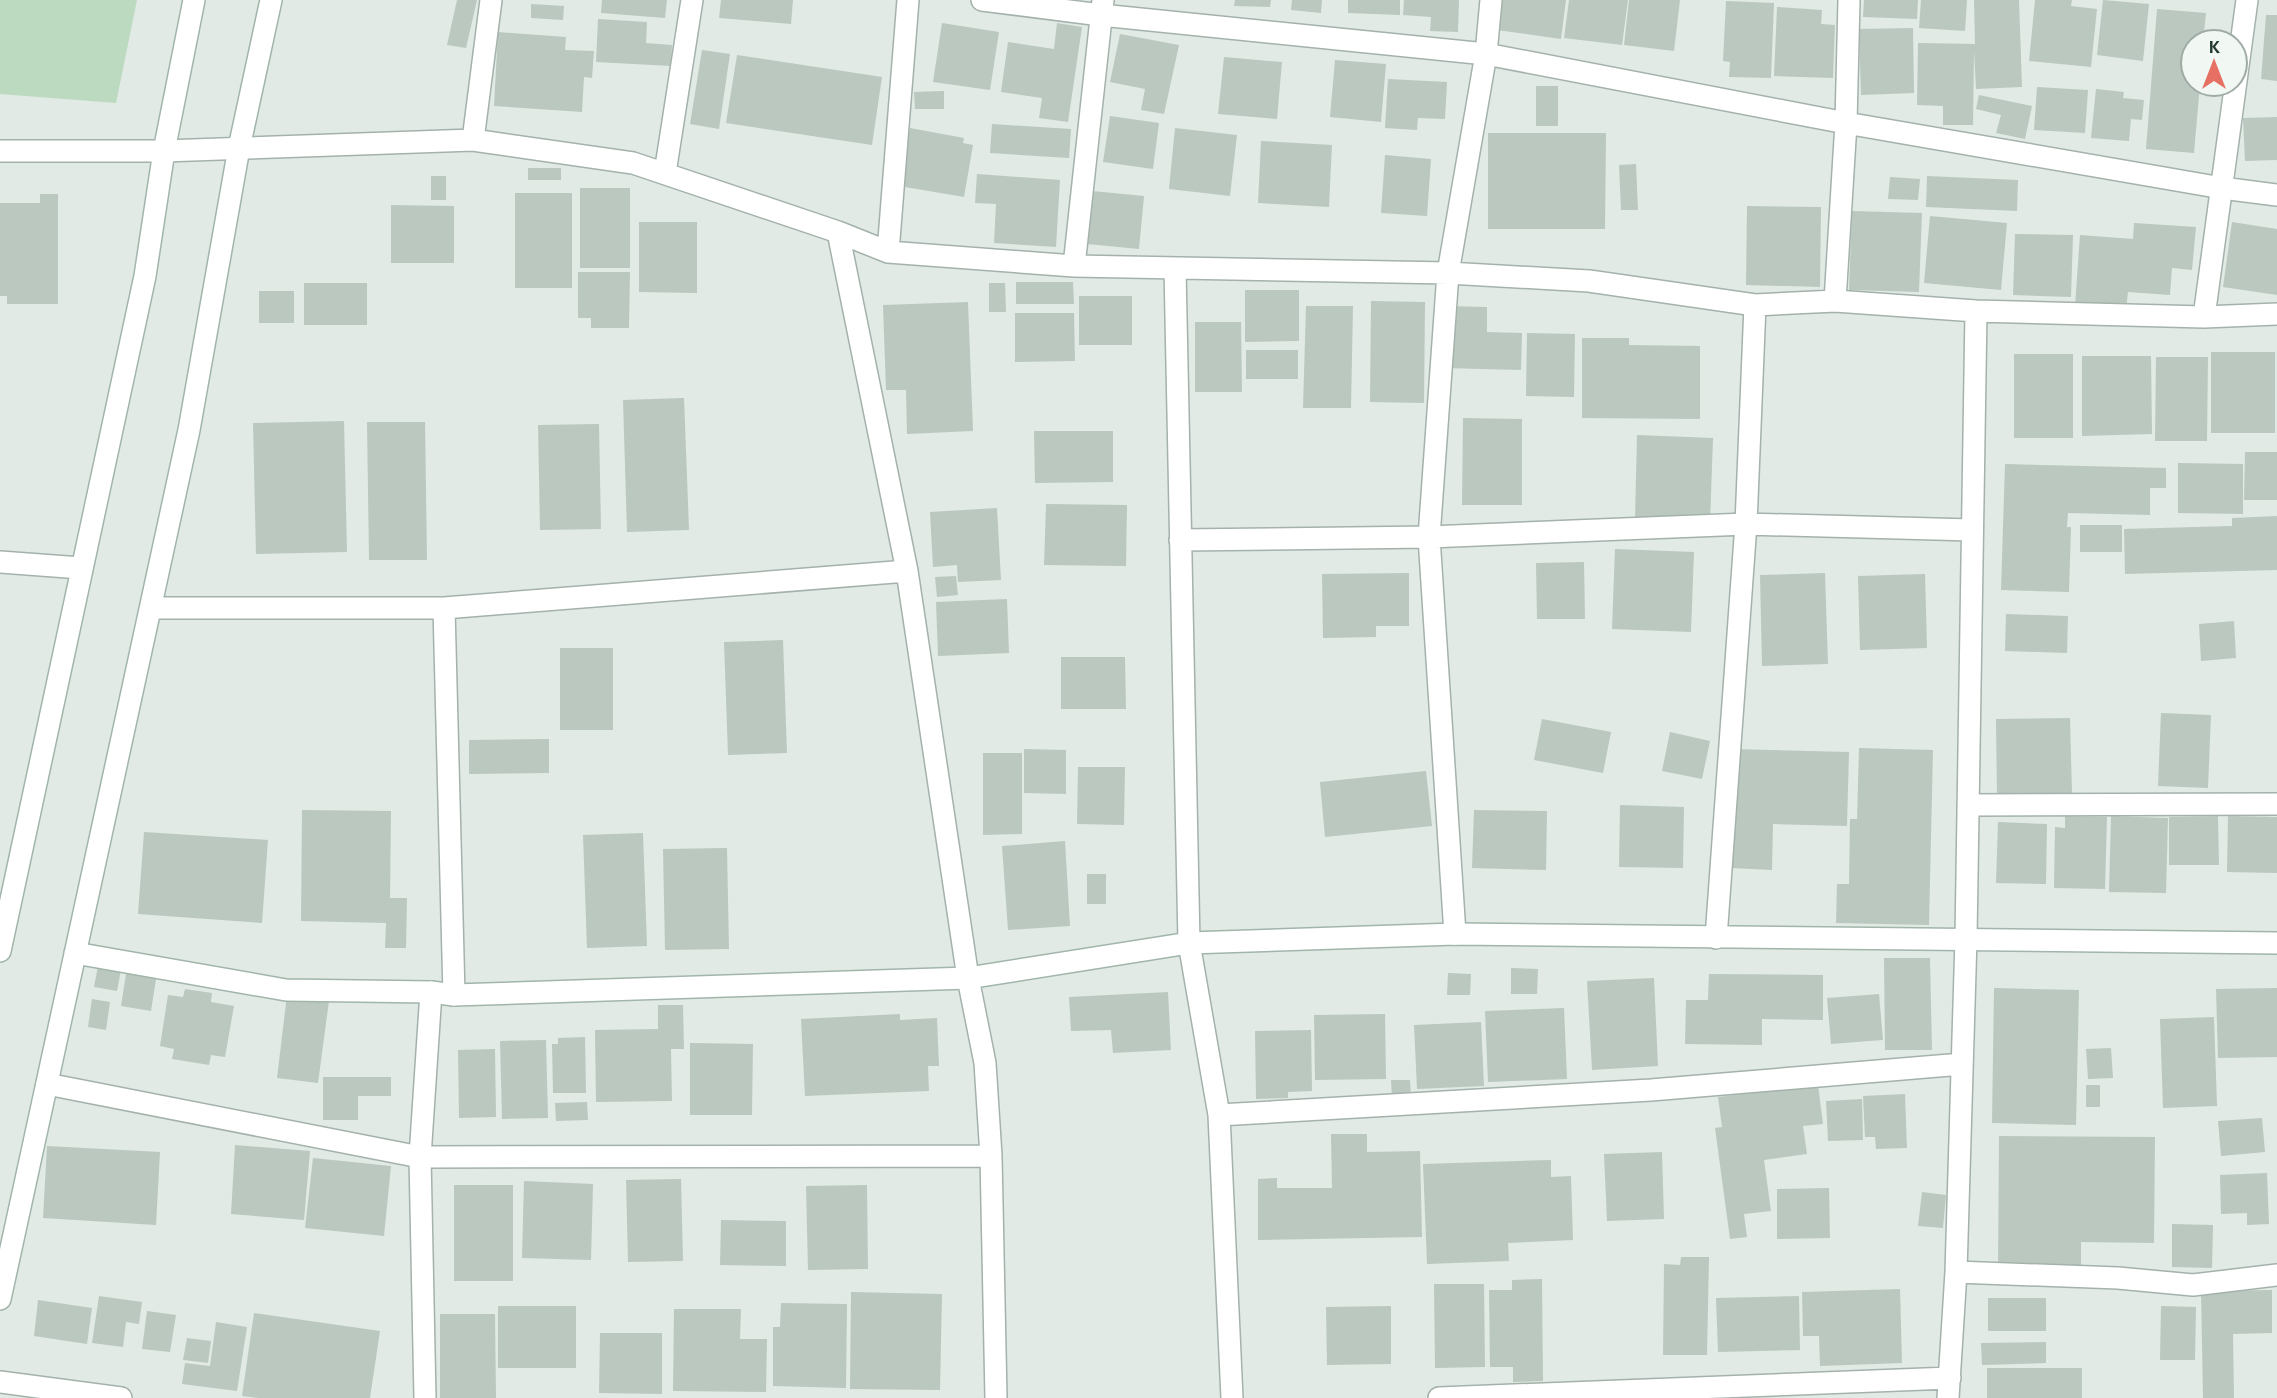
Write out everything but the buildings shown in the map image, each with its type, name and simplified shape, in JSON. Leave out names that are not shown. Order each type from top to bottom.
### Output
[{"type":"street","points":[[1,945],[145,276],[164,151],[194,0]]},
{"type":"street","points":[[0,1299],[152,608],[189,430],[239,148],[271,0]]},
{"type":"street","points":[[473,140],[491,0]]},
{"type":"street","points":[[665,173],[692,0]]},
{"type":"street","points":[[888,252],[908,0]]},
{"type":"street","points":[[982,0],[1102,7],[1486,54],[1846,123],[2222,188],[2277,195]]},
{"type":"street","points":[[1455,934],[1429,537],[1448,273],[1486,54],[1491,0]]},
{"type":"street","points":[[1835,301],[1846,123],[1849,0]]},
{"type":"street","points":[[2204,317],[2247,0]]},
{"type":"street","points":[[1074,266],[1102,7]]},
{"type":"street","points":[[0,151],[164,151],[473,140],[633,163],[838,232],[888,252],[1074,266],[1448,273],[1589,281],[1755,305],[1835,301],[1976,311],[2204,317],[2277,314]]},
{"type":"street","points":[[838,232],[906,571],[968,978],[985,1063],[991,1156],[996,1398]]},
{"type":"street","points":[[1175,269],[1189,943],[1219,1115],[1232,1398]]},
{"type":"street","points":[[1716,938],[1746,524],[1755,305]]},
{"type":"street","points":[[1439,1398],[1949,1388],[1956,1272],[1966,938],[1976,311]]},
{"type":"street","points":[[1180,540],[1429,537],[1746,524],[1972,530]]},
{"type":"street","points":[[0,562],[81,568]]},
{"type":"street","points":[[152,608],[444,608],[906,571]]},
{"type":"street","points":[[444,608],[454,995]]},
{"type":"street","points":[[1968,805],[2277,804]]},
{"type":"street","points":[[75,953],[286,990],[431,992],[454,995],[968,978],[1189,943],[1455,934],[2277,943]]},
{"type":"street","points":[[425,1398],[420,1157],[431,992]]},
{"type":"street","points":[[1219,1115],[1651,1090],[1962,1064]]},
{"type":"street","points":[[47,1084],[420,1157],[991,1156]]},
{"type":"street","points":[[1956,1272],[2118,1278],[2193,1285],[2277,1275]]},
{"type":"street","points":[[0,1381],[121,1398]]},
{"type":"green space","points":[[0,0],[137,0],[116,103],[0,94]]}]
